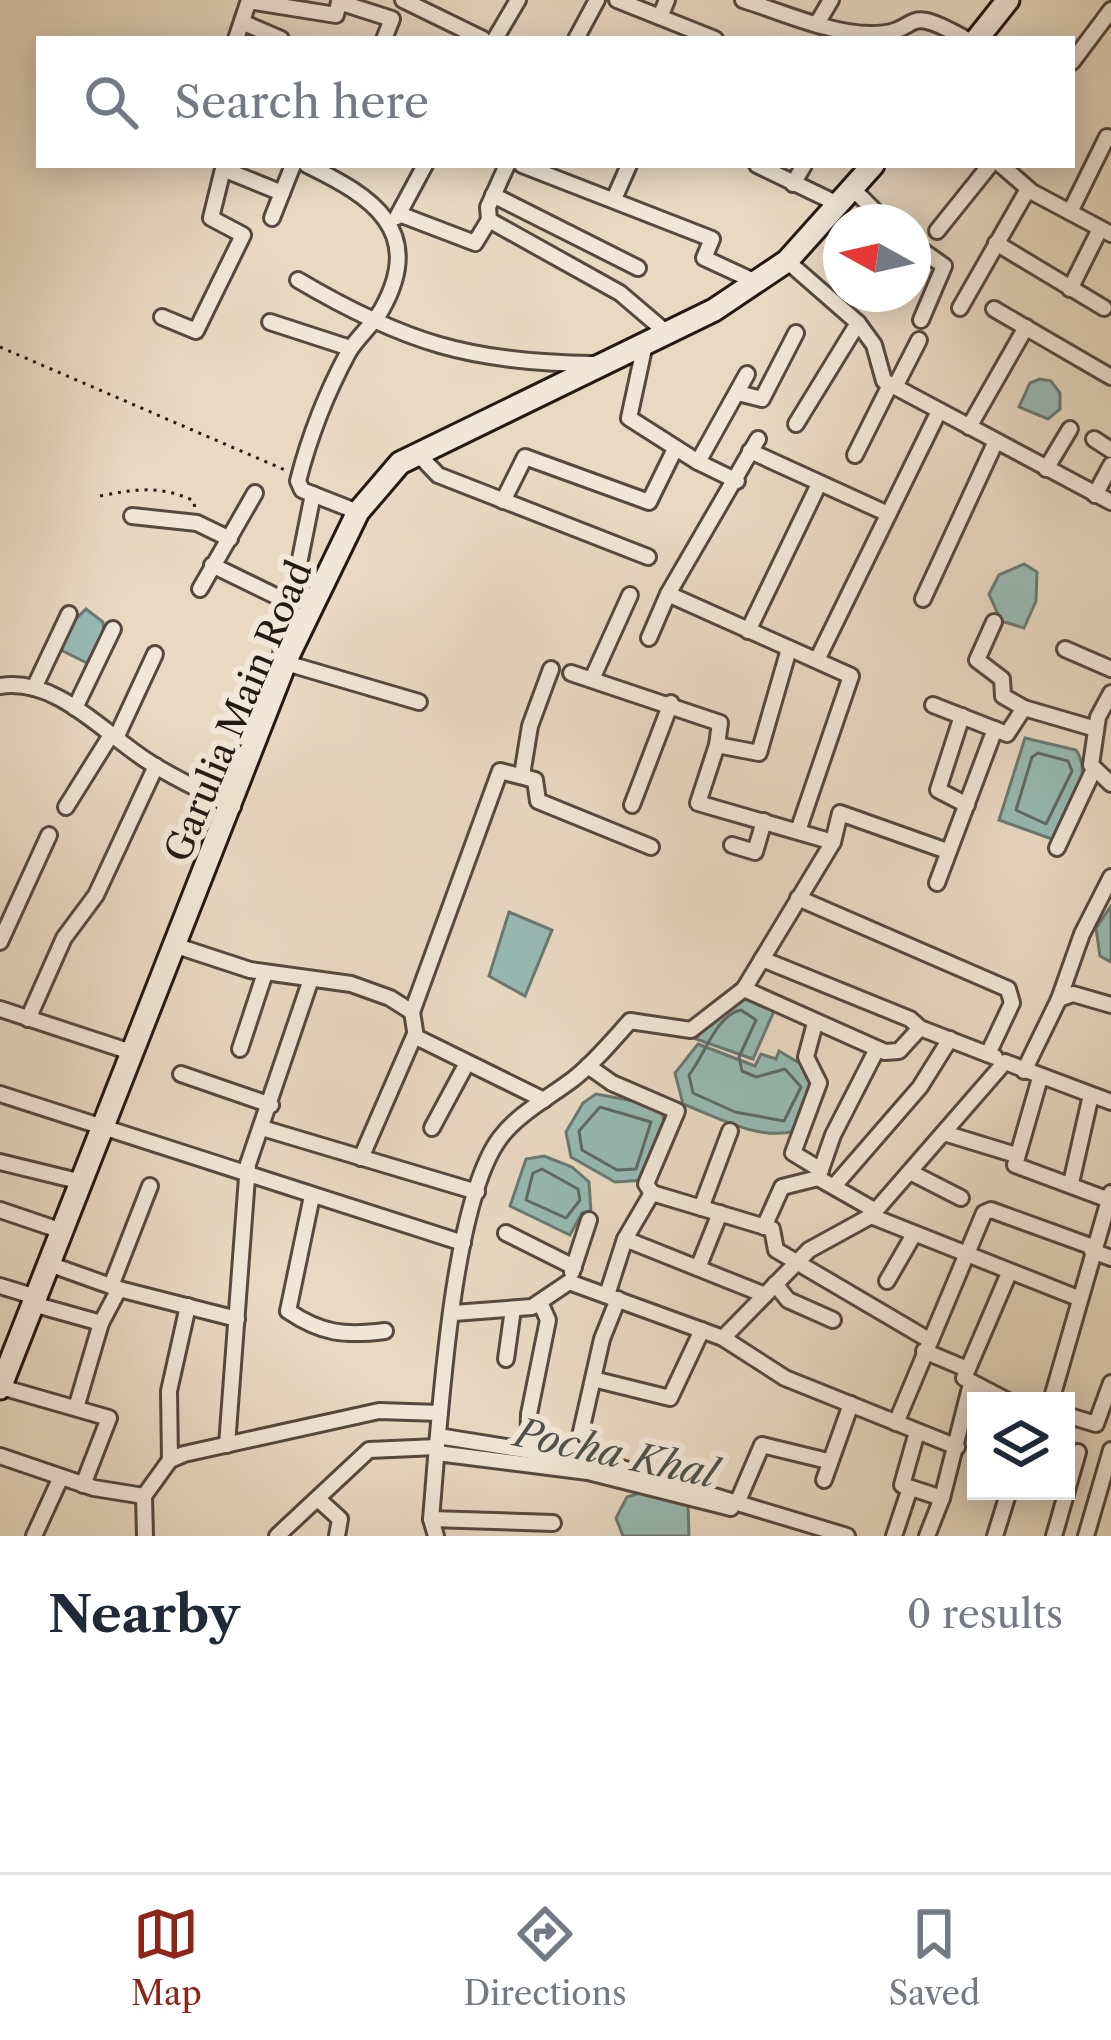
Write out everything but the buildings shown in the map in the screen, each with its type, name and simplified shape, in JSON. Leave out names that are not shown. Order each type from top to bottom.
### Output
[{"type":"street","points":[[237,36],[249,0],[337,15],[340,2],[373,4],[392,19],[385,36]]},
{"type":"street","points":[[403,0],[477,36]]},
{"type":"street","points":[[497,36],[518,0]]},
{"type":"street","points":[[578,36],[597,0]]},
{"type":"street","points":[[617,0],[708,36]]},
{"type":"street","points":[[660,17],[667,0]]},
{"type":"street","points":[[743,0],[878,36],[916,17],[930,18],[961,36]]},
{"type":"street","points":[[818,22],[831,0]]},
{"type":"street","points":[[979,36],[1008,0]]},
{"type":"street","points":[[1075,58],[1111,10]]},
{"type":"street","points":[[244,22],[274,36]]},
{"type":"street","points":[[1070,212],[1107,137]]},
{"type":"street","points":[[162,316],[196,331],[243,235],[211,218],[223,168]]},
{"type":"street","points":[[225,168],[282,194]]},
{"type":"street","points":[[272,218],[292,168]]},
{"type":"street","points":[[313,168],[358,190],[394,220],[475,243],[489,220],[493,195],[506,168]]},
{"type":"street","points":[[358,512],[299,487],[299,476],[350,349],[371,323],[394,280],[398,246],[394,220],[423,168]]},
{"type":"street","points":[[530,168],[712,239],[704,258],[756,282]]},
{"type":"street","points":[[614,199],[628,168]]},
{"type":"street","points":[[763,168],[793,184],[857,204]]},
{"type":"street","points":[[793,184],[802,168]]},
{"type":"street","name":"Garulia Main Road","points":[[1,1384],[8,1346],[49,1264],[233,807],[283,670],[358,512],[400,463],[667,333],[756,282],[787,261],[870,168]]},
{"type":"street","points":[[937,231],[988,168]]},
{"type":"street","points":[[1005,168],[1028,188],[1106,231],[1070,289]]},
{"type":"street","points":[[961,308],[1028,188]]},
{"type":"street","points":[[493,195],[638,268]]},
{"type":"street","points":[[489,220],[620,293],[667,333]]},
{"type":"street","points":[[996,243],[1104,308]]},
{"type":"street","points":[[931,257],[944,266],[931,297]]},
{"type":"street","points":[[787,261],[823,287]]},
{"type":"street","points":[[298,280],[371,323],[490,359],[602,364]]},
{"type":"street","points":[[994,309],[1111,377]]},
{"type":"street","points":[[849,312],[874,345],[878,373],[893,386],[1111,502]]},
{"type":"street","points":[[921,320],[924,312]]},
{"type":"street","points":[[270,322],[350,349]]},
{"type":"street","points":[[796,424],[858,323]]},
{"type":"street","points":[[969,427],[1026,327]]},
{"type":"street","points":[[738,393],[762,399],[796,334]]},
{"type":"street","points":[[855,455],[919,340]]},
{"type":"street","points":[[645,344],[627,412],[632,424],[737,481]]},
{"type":"street","points":[[698,462],[747,374]]},
{"type":"street","points":[[817,659],[939,411]]},
{"type":"street","points":[[1046,469],[1070,428]]},
{"type":"street","points":[[1094,439],[1111,450]]},
{"type":"street","points":[[922,599],[995,441]]},
{"type":"street","points":[[649,638],[668,594],[754,445],[818,486],[886,513]]},
{"type":"street","points":[[503,501],[524,457],[649,502],[675,448]]},
{"type":"street","points":[[418,454],[438,475],[649,557]]},
{"type":"street","points":[[1095,495],[1111,465]]},
{"type":"street","points":[[748,631],[818,486]]},
{"type":"street","points":[[200,590],[255,493]]},
{"type":"street","points":[[313,494],[283,670],[419,701]]},
{"type":"street","points":[[132,516],[197,523],[230,539]]},
{"type":"street","points":[[212,565],[292,604]]},
{"type":"street","points":[[668,594],[851,676],[799,831]]},
{"type":"street","points":[[592,679],[630,595]]},
{"type":"street","points":[[34,688],[69,614]]},
{"type":"street","points":[[994,622],[977,660],[1002,679],[1004,696],[1024,708],[1096,729]]},
{"type":"street","points":[[75,708],[113,629]]},
{"type":"street","points":[[716,745],[759,753],[789,649]]},
{"type":"street","points":[[1064,649],[1111,669]]},
{"type":"street","points":[[65,808],[114,736],[155,654]]},
{"type":"street","points":[[522,775],[530,726],[551,669]]},
{"type":"street","points":[[571,674],[719,723],[698,803],[833,842]]},
{"type":"street","points":[[0,686],[34,688],[75,708],[156,766],[233,807]]},
{"type":"street","points":[[1057,848],[1094,771],[1096,729],[1111,693]]},
{"type":"street","points":[[632,805],[671,704]]},
{"type":"street","points":[[933,705],[1010,734],[1024,708]]},
{"type":"street","points":[[962,716],[938,790],[967,805]]},
{"type":"street","points":[[937,883],[995,729]]},
{"type":"street","points":[[28,1019],[64,938],[96,895],[156,766]]},
{"type":"street","points":[[361,1157],[415,1034],[412,1012],[497,776],[506,770],[536,780],[538,801],[651,847]]},
{"type":"street","points":[[1094,771],[1111,784]]},
{"type":"street","points":[[436,1536],[431,1519],[440,1413],[463,1244],[501,1136],[588,1066],[630,1021],[692,1030],[744,989],[833,842],[840,813],[947,851]]},
{"type":"street","points":[[732,844],[755,852],[764,821]]},
{"type":"street","points":[[0,942],[49,836]]},
{"type":"street","points":[[1024,1071],[1111,877]]},
{"type":"street","points":[[798,898],[1008,989],[1012,1003],[988,1054]]},
{"type":"street","points":[[177,946],[266,973],[350,984],[403,1003],[412,1012]]},
{"type":"street","points":[[762,959],[1040,1078],[1111,1102]]},
{"type":"street","points":[[240,1049],[266,973]]},
{"type":"street","points":[[227,1445],[247,1175],[310,980]]},
{"type":"street","points":[[744,989],[878,1049],[899,1051],[920,1028]]},
{"type":"street","points":[[1059,999],[1073,994],[1111,1005]]},
{"type":"street","points":[[0,1009],[134,1053]]},
{"type":"street","points":[[815,1023],[806,1051],[819,1084],[793,1153],[874,1214],[913,1236],[968,1251],[1009,1273],[1078,1298]]},
{"type":"street","points":[[415,1034],[544,1100]]},
{"type":"street","points":[[835,1185],[920,1087],[950,1040]]},
{"type":"street","points":[[764,1227],[782,1186],[820,1174],[878,1049]]},
{"type":"street","points":[[723,1339],[809,1250],[874,1214],[1005,1062]]},
{"type":"street","points":[[432,1128],[467,1063]]},
{"type":"street","points":[[588,1066],[612,1083],[677,1111],[646,1184],[652,1193],[775,1232],[776,1250],[994,1392]]},
{"type":"street","points":[[181,1074],[271,1105]]},
{"type":"street","points":[[1040,1078],[1016,1155],[1019,1167],[1110,1197],[1054,1392]]},
{"type":"street","points":[[0,1094],[463,1244]]},
{"type":"street","points":[[1071,1184],[1091,1095]]},
{"type":"street","points":[[262,1128],[478,1192]]},
{"type":"street","points":[[701,1208],[730,1131]]},
{"type":"street","points":[[944,1132],[1016,1155]]},
{"type":"street","points":[[0,1162],[82,1182]]},
{"type":"street","points":[[910,1172],[961,1198]]},
{"type":"street","points":[[76,1408],[150,1186]]},
{"type":"street","points":[[574,1458],[625,1239],[652,1193]]},
{"type":"street","points":[[312,1196],[287,1311],[312,1328],[341,1336],[385,1331]]},
{"type":"street","points":[[0,1210],[62,1231]]},
{"type":"street","points":[[896,1423],[984,1213],[991,1210],[1111,1258]]},
{"type":"street","points":[[698,1268],[720,1213]]},
{"type":"street","points":[[454,1313],[541,1302],[572,1274],[589,1220]]},
{"type":"street","points":[[506,1233],[612,1297],[723,1339],[785,1378],[957,1447]]},
{"type":"street","points":[[887,1281],[913,1236]]},
{"type":"street","points":[[625,1239],[698,1268],[770,1289],[833,1320]]},
{"type":"street","points":[[49,1264],[115,1287],[237,1318]]},
{"type":"street","points":[[927,1536],[957,1447],[969,1376],[1009,1273]]},
{"type":"street","points":[[0,1286],[101,1324]]},
{"type":"street","points":[[528,1450],[548,1320],[541,1302]]},
{"type":"street","points":[[145,1536],[143,1496],[170,1460],[169,1391],[188,1306]]},
{"type":"street","points":[[506,1359],[513,1309]]},
{"type":"street","points":[[593,1379],[670,1398],[702,1330]]},
{"type":"street","points":[[1075,1418],[1104,1427],[1111,1382]]},
{"type":"street","points":[[1,1384],[109,1418],[83,1484]]},
{"type":"street","points":[[824,1480],[851,1404]]},
{"type":"street","points":[[170,1460],[379,1411],[440,1413]]},
{"type":"street","points":[[917,1432],[902,1482],[910,1491],[942,1498]]},
{"type":"street","points":[[438,1445],[640,1483],[794,1532],[821,1536]]},
{"type":"street","points":[[277,1536],[369,1450],[438,1445],[574,1458],[738,1501],[847,1536]]},
{"type":"street","points":[[738,1501],[762,1445],[828,1461]]},
{"type":"street","points":[[1054,1536],[1078,1452]]},
{"type":"street","points":[[0,1456],[83,1484],[143,1496]]},
{"type":"street","points":[[1086,1536],[1109,1461]]},
{"type":"street","points":[[34,1536],[61,1477]]},
{"type":"street","points":[[894,1536],[910,1491]]},
{"type":"street","points":[[319,1499],[340,1519],[338,1536]]},
{"type":"street","points":[[995,1536],[1006,1500]]},
{"type":"street","points":[[431,1519],[553,1523]]},
{"type":"path","points":[[0,347],[299,476]]},
{"type":"path","points":[[100,496],[147,488],[176,493],[194,501],[197,523]]},
{"type":"water","points":[[1051,381],[1060,393],[1060,409],[1048,419],[1019,407],[1030,383]]},
{"type":"water","points":[[1024,564],[1037,572],[1036,601],[1024,628],[1001,621],[989,594],[999,575]]},
{"type":"water","points":[[86,609],[103,622],[104,633],[87,663],[61,650],[67,628]]},
{"type":"water","points":[[1025,738],[1076,750],[1081,761],[1081,783],[1055,840],[999,820]]},
{"type":"water","points":[[1111,906],[1111,962],[1100,956],[1096,928]]},
{"type":"water","points":[[509,912],[552,930],[525,996],[489,976]]},
{"type":"water","points":[[742,997],[774,1011],[753,1059],[696,1039],[711,1015]]},
{"type":"water","points":[[698,1044],[755,1066],[761,1054],[776,1059],[779,1051],[801,1064],[815,1088],[795,1131],[752,1130],[683,1104],[675,1073]]},
{"type":"water","points":[[596,1094],[644,1103],[663,1114],[664,1132],[646,1180],[615,1182],[571,1157],[566,1132],[583,1103]]},
{"type":"water","points":[[544,1156],[572,1167],[589,1182],[591,1212],[582,1213],[570,1235],[510,1206],[526,1159]]},
{"type":"water","points":[[643,1492],[688,1504],[689,1536],[623,1536],[616,1518],[627,1497]]},
{"type":"waterway","name":"Pocha Khal","points":[[457,1447],[534,1458]]}]
